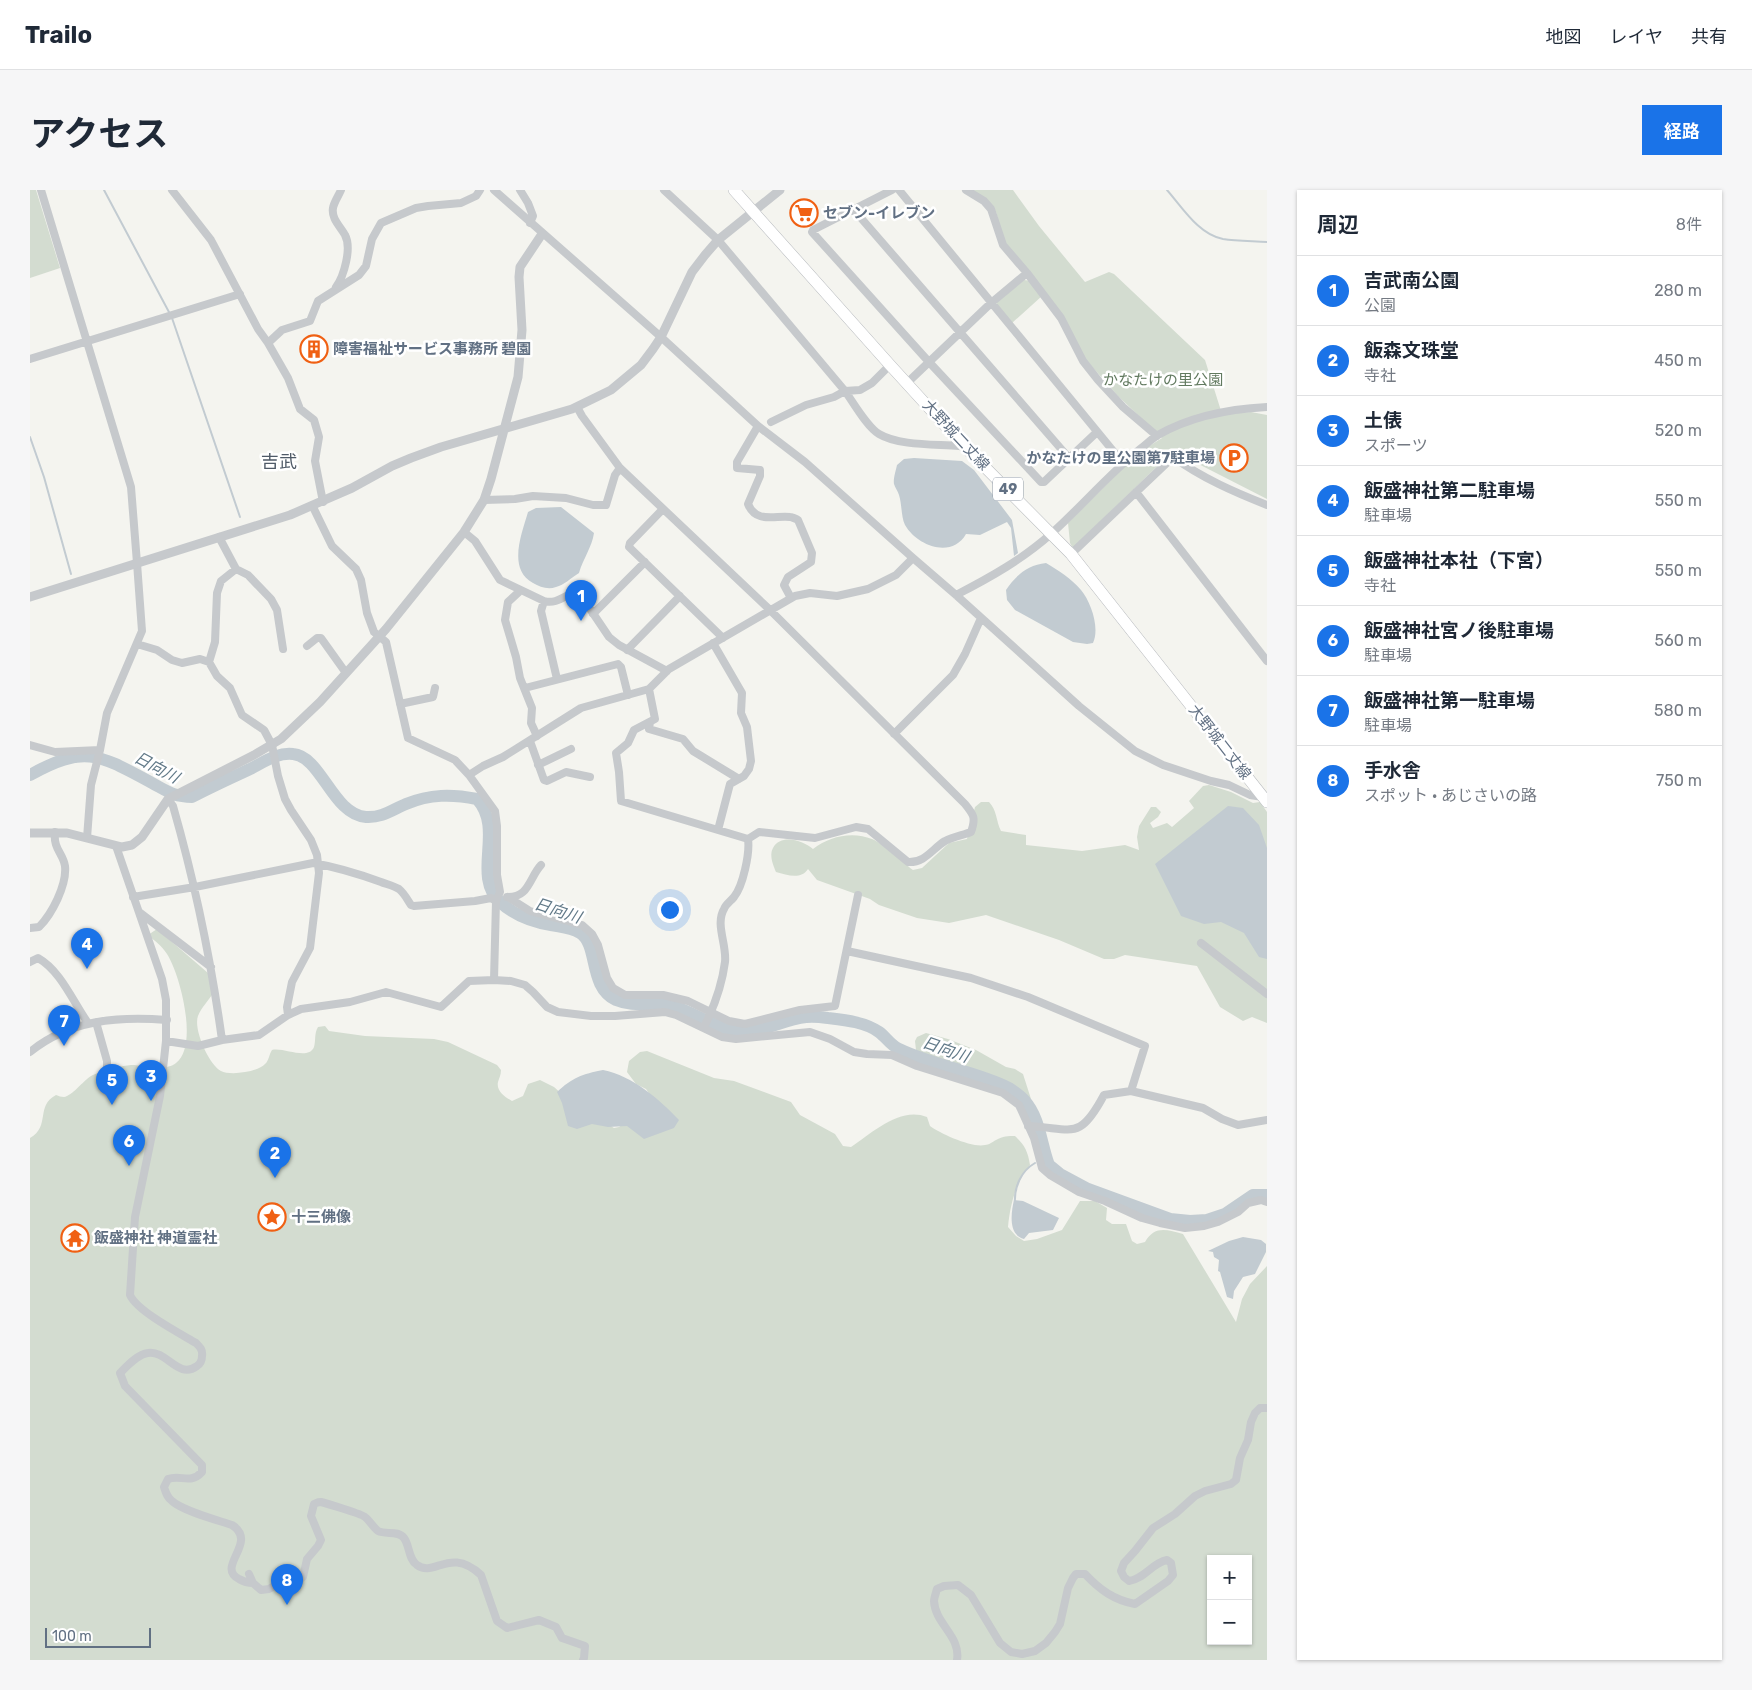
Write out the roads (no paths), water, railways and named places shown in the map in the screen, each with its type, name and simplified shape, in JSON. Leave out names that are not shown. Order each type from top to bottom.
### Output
[{"type":"main road","name":"大野城二丈線","points":[[734,190],[962,444],[1071,554],[1265,799]]},
{"type":"street","points":[[40,190],[132,487],[142,632],[107,713],[91,785],[87,838]]},
{"type":"street","points":[[172,190],[211,240],[258,329],[288,378],[300,408],[314,420],[319,437],[315,461],[322,502]]},
{"type":"street","points":[[334,290],[340,281],[348,250],[346,237],[334,220],[332,208],[341,190]]},
{"type":"street","points":[[268,343],[282,330],[310,321],[318,300],[359,275],[366,266],[372,239],[381,223],[416,208],[462,203],[476,196],[480,190]]},
{"type":"street","points":[[494,190],[661,337],[758,426],[806,462],[956,594],[1079,706],[1134,751],[1158,763],[1229,785],[1250,796],[1265,799]]},
{"type":"street","points":[[520,190],[533,216],[530,223]]},
{"type":"street","points":[[664,190],[718,240],[845,391],[877,433],[896,440],[959,446],[962,444]]},
{"type":"street","points":[[30,597],[312,507],[411,458],[441,447],[577,407],[611,390],[626,379],[641,364],[661,337],[692,272],[705,255],[718,240],[780,190]]},
{"type":"street","points":[[892,190],[812,232],[929,362],[1041,482],[1044,482],[1097,432]]},
{"type":"street","points":[[899,190],[1123,463]]},
{"type":"street","points":[[966,190],[991,209],[1002,245],[1027,273],[1061,318],[1083,361],[1124,407],[1157,436]]},
{"type":"street","points":[[854,210],[1069,458]]},
{"type":"street","points":[[30,833],[55,832],[116,846],[132,845],[142,837],[169,798],[273,748],[379,636],[464,532],[484,500],[518,377],[522,330],[520,267],[542,234]]},
{"type":"street","points":[[907,383],[991,303],[1027,273]]},
{"type":"street","points":[[30,358],[240,294]]},
{"type":"street","points":[[771,422],[793,410],[834,398],[845,391],[860,390],[872,383],[890,365]]},
{"type":"street","points":[[577,407],[620,468],[770,610],[972,813],[974,819],[972,832],[946,841],[924,858],[908,862],[868,829],[856,827],[815,838],[759,832],[748,839],[621,801],[616,752],[628,743],[634,730],[655,719],[648,689]]},
{"type":"street","points":[[956,594],[1019,560],[1052,533],[1123,463],[1157,436],[1185,423],[1223,411],[1264,409]]},
{"type":"street","points":[[758,426],[737,462],[737,468],[760,470],[760,476],[748,504],[750,510],[770,518],[790,516],[798,520],[812,553],[810,562],[788,577],[784,585],[791,598]]},
{"type":"street","points":[[1071,554],[1173,457],[1207,479],[1267,505]]},
{"type":"street","points":[[484,500],[515,499],[533,496],[566,498],[593,505],[606,505],[615,475],[620,468]]},
{"type":"street","points":[[1136,492],[1267,661]]},
{"type":"street","points":[[312,507],[332,546],[356,569],[361,580],[369,619],[374,632],[386,642],[408,738],[455,760],[469,775],[495,811],[497,826],[497,874],[500,892],[496,901],[494,980]]},
{"type":"street","points":[[663,509],[629,547],[723,638]]},
{"type":"street","points":[[464,532],[475,541],[500,580],[550,603],[578,591],[609,637],[627,650],[667,670]]},
{"type":"street","points":[[219,537],[236,569],[248,575],[272,599],[277,610],[283,649]]},
{"type":"street","points":[[469,775],[503,757],[581,708],[648,689],[667,670],[794,596],[810,593],[836,596],[868,589],[896,575],[913,558]]},
{"type":"street","points":[[593,614],[645,562]]},
{"type":"street","points":[[209,662],[215,642],[217,593],[221,581],[236,569]]},
{"type":"street","points":[[521,590],[508,602],[505,620],[516,656],[520,678],[532,708],[531,724],[538,765],[544,780],[547,781],[566,772],[590,777]]},
{"type":"street","points":[[627,650],[680,596]]},
{"type":"street","points":[[544,601],[541,611],[557,679]]},
{"type":"street","points":[[894,734],[953,676],[982,618]]},
{"type":"street","points":[[307,646],[317,638],[320,638],[346,673]]},
{"type":"street","points":[[713,643],[742,693],[741,713],[747,727],[751,762],[744,776],[730,784],[718,830]]},
{"type":"street","points":[[137,644],[157,650],[172,660],[182,663],[200,659],[209,662],[217,676],[230,688],[242,715],[264,730],[273,748],[285,799],[311,840],[317,855],[319,873],[310,948],[292,982],[288,1000],[288,1015]]},
{"type":"street","points":[[525,688],[618,664],[621,667],[628,695]]},
{"type":"street","points":[[400,704],[433,697],[435,688]]},
{"type":"street","points":[[650,722],[649,729],[683,739],[693,750],[739,779]]},
{"type":"street","points":[[30,745],[55,752],[100,750]]},
{"type":"street","points":[[538,765],[571,749]]},
{"type":"street","points":[[169,798],[173,806],[195,887],[211,966],[222,1040]]},
{"type":"street","points":[[30,928],[40,927],[48,918],[64,878],[65,864],[54,841],[55,832]]},
{"type":"street","points":[[704,1027],[712,1011],[725,960],[721,919],[724,908],[735,896],[745,870],[750,848],[748,839]]},
{"type":"street","points":[[116,846],[162,979],[167,1020],[160,1096],[135,1217],[130,1295],[145,1311],[196,1343],[202,1350],[203,1358],[200,1364],[184,1370],[162,1355],[146,1353],[126,1367],[120,1373],[120,1378],[124,1386],[202,1465],[202,1472],[197,1477],[190,1479],[173,1477],[168,1479],[164,1487],[167,1496],[173,1502],[183,1507],[238,1529],[241,1534],[241,1545],[232,1561],[231,1569],[235,1577],[246,1583],[254,1583]]},
{"type":"street","points":[[133,897],[318,864],[330,865],[345,872],[358,874],[398,889],[404,893],[411,905],[414,906],[490,898],[496,901]]},
{"type":"street","points":[[508,897],[517,897],[524,893],[536,870],[542,865]]},
{"type":"street","points":[[500,892],[530,911],[582,925],[592,934],[598,945],[607,978],[613,988],[625,995],[663,994],[688,1001],[712,1011],[729,1021],[745,1024],[800,1010],[835,1006],[858,895]]},
{"type":"street","points":[[137,911],[211,966]]},
{"type":"street","points":[[1201,943],[1267,994]]},
{"type":"street","points":[[847,951],[971,978],[1028,997],[1145,1046],[1131,1091]]},
{"type":"street","points":[[30,962],[38,958],[46,964],[92,1022],[107,1061],[107,1067]]},
{"type":"street","points":[[166,1041],[198,1046],[222,1040],[259,1035],[288,1015],[301,1009],[350,1002],[386,992],[440,1007],[469,981],[511,980],[525,985],[547,1007],[558,1012],[591,1016],[665,1012],[704,1027],[722,1037],[736,1039],[810,1032],[830,1039],[854,1052],[892,1055],[917,1066],[1003,1093],[1019,1105],[1034,1138],[1042,1168],[1050,1175],[1079,1192],[1105,1201],[1142,1218],[1185,1228],[1204,1226],[1218,1222],[1238,1212],[1248,1203],[1261,1200],[1267,1202]]},
{"type":"street","points":[[30,1052],[50,1038],[92,1022],[121,1019],[167,1020]]},
{"type":"street","points":[[1028,1126],[1068,1131],[1076,1129],[1089,1120],[1104,1095],[1131,1091],[1203,1108],[1222,1119],[1238,1125],[1267,1120]]},
{"type":"street","points":[[957,1660],[957,1646],[938,1614],[934,1600],[937,1589],[944,1586],[958,1585],[972,1596],[1000,1643],[1011,1652],[1022,1654],[1035,1651],[1046,1643],[1055,1632],[1060,1624],[1068,1588],[1076,1574],[1084,1574],[1110,1596],[1123,1602],[1135,1604],[1168,1581],[1173,1574],[1173,1570],[1171,1563],[1167,1560],[1161,1561],[1137,1580],[1129,1581],[1124,1577],[1122,1571],[1124,1563],[1153,1528],[1175,1514],[1195,1496],[1205,1491],[1231,1484],[1236,1480],[1240,1458],[1248,1440],[1251,1422],[1255,1413],[1260,1408],[1267,1408]]},
{"type":"street","points":[[249,1574],[261,1590],[269,1589],[278,1584],[298,1581],[304,1577],[307,1559],[318,1546],[320,1540],[312,1521],[311,1509],[314,1504],[322,1502],[360,1514],[378,1530],[401,1535],[405,1539],[413,1562],[420,1567],[431,1568],[452,1561],[468,1565],[481,1575],[496,1621],[507,1628],[539,1620],[556,1627],[562,1638],[585,1646],[584,1658],[582,1660]]},
{"type":"waterway","points":[[104,190],[170,314]]},
{"type":"waterway","points":[[1167,190],[1206,232],[1228,240],[1267,242]]},
{"type":"waterway","points":[[172,318],[240,517]]},
{"type":"waterway","points":[[30,437],[44,477],[71,574]]},
{"type":"waterway","name":"日向川","points":[[30,775],[65,759],[92,757],[119,766],[171,793],[192,797],[271,758],[293,754],[303,757],[312,764],[345,807],[355,814],[366,817],[382,815],[424,798],[459,796],[477,799],[485,811],[488,824],[487,866],[488,879],[492,891],[500,902],[511,911],[530,920],[570,928],[580,933],[590,947],[601,986],[607,994],[616,1000],[630,1004],[672,1006],[738,1032],[754,1031],[791,1020],[809,1017],[848,1021],[868,1026],[879,1032],[899,1049],[912,1055],[982,1077],[1009,1088],[1022,1097],[1030,1108],[1037,1123],[1049,1165],[1060,1174],[1088,1189],[1170,1219],[1207,1220],[1225,1214],[1253,1195],[1267,1195]]},
{"type":"waterway","points":[[1015,1203],[1019,1180],[1026,1170],[1035,1163]]},
{"type":"place","name":"セブン-イレブン","points":[[804,213]]},
{"type":"place","name":"障害福祉サービス事務所 碧園","points":[[314,349]]},
{"type":"place","name":"かなたけの里公園第7駐車場","points":[[1234,458]]},
{"type":"place","name":"吉武南公園","points":[[581,621]]},
{"type":"place","name":"飯盛神社第二駐車場","points":[[87,969]]},
{"type":"place","name":"飯盛神社第一駐車場","points":[[64,1046]]},
{"type":"place","name":"土俵","points":[[151,1101]]},
{"type":"place","name":"飯盛神社本社（下宮）","points":[[112,1105]]},
{"type":"place","name":"飯盛神社宮ノ後駐車場","points":[[129,1166]]},
{"type":"place","name":"飯森文珠堂","points":[[275,1178]]},
{"type":"place","name":"十三佛像","points":[[272,1217]]},
{"type":"place","name":"飯盛神社 神道霊社","points":[[75,1238]]},
{"type":"place","name":"手水舎","points":[[287,1605]]},
{"type":"district","name":"吉武","points":[[279,462]]},
{"type":"park label","name":"かなたけの里公園","points":[[1163,380]]}]
